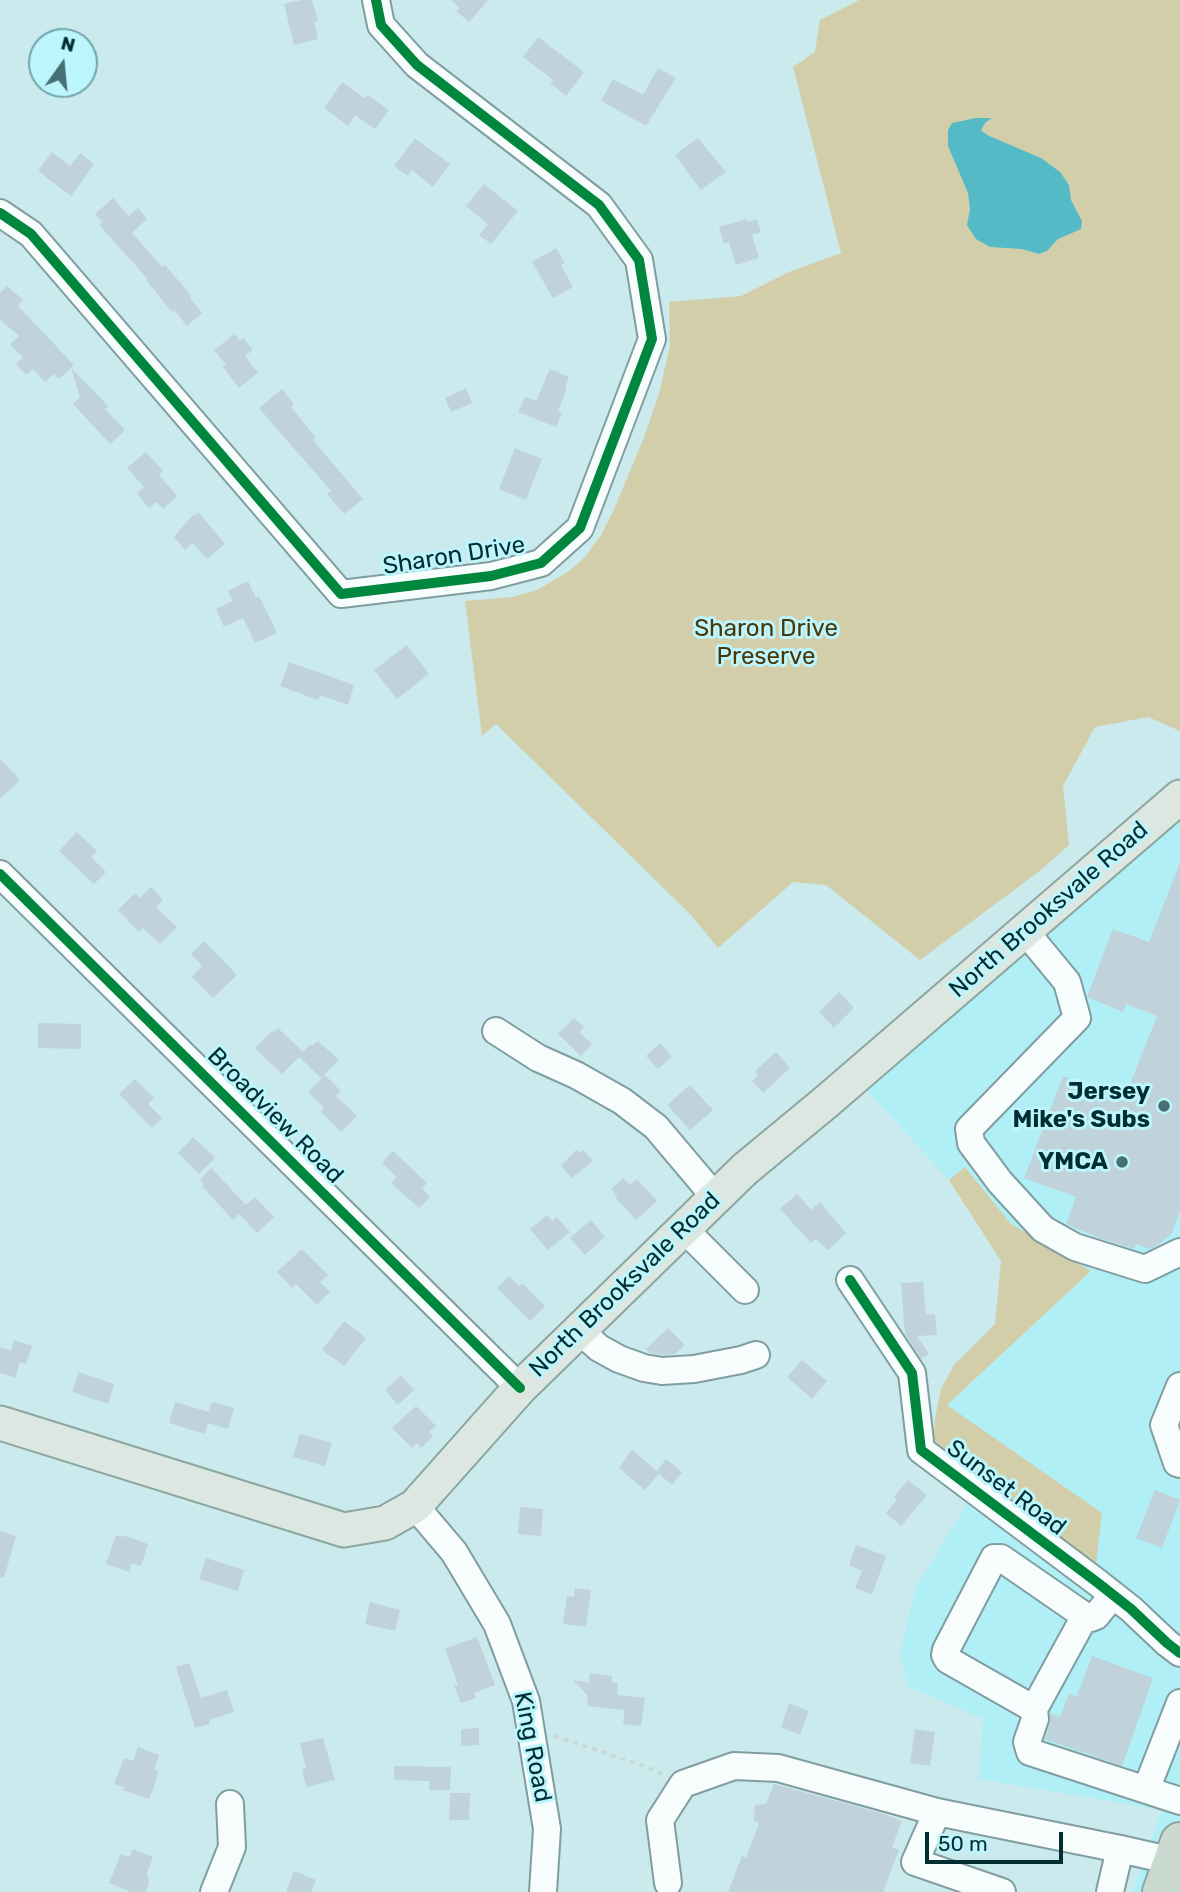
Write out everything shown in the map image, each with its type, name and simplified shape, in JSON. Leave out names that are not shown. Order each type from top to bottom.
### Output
[{"type":"main road","name":"North Brooksvale Road","points":[[0,1423],[344,1530],[385,1522],[415,1506],[520,1388],[745,1169],[827,1102],[1180,797]]},
{"type":"street","name":"Sharon Drive","points":[[0,213],[32,234],[341,593],[491,576],[541,563],[580,528],[652,339],[639,260],[599,205],[417,65],[380,25],[376,0]]},
{"type":"street","name":"Broadview Road","points":[[3,885],[520,1388]]},
{"type":"street","points":[[1024,930],[1068,982],[1077,1018],[969,1129],[971,1143],[1000,1182],[1043,1229],[1076,1247],[1145,1269],[1180,1251]]},
{"type":"street","points":[[496,1031],[538,1058],[576,1075],[622,1101],[656,1127],[715,1197]]},
{"type":"street","points":[[683,1228],[745,1290]]},
{"type":"street","name":"Sunset Road","points":[[850,1280],[912,1373],[921,1450],[1113,1595],[1180,1653]]},
{"type":"street","points":[[579,1330],[598,1348],[619,1359],[662,1371],[694,1369],[756,1355]]},
{"type":"street","points":[[1180,1386],[1164,1425],[1177,1463],[1180,1464]]},
{"type":"street","name":"King Road","points":[[415,1506],[454,1552],[497,1624],[526,1701],[547,1829],[543,1892]]},
{"type":"street","points":[[1113,1595],[1096,1616],[1091,1618],[1001,1558],[993,1558],[945,1655],[948,1660],[1034,1709],[1035,1719],[1027,1742],[1030,1752],[1180,1801]]},
{"type":"street","points":[[1034,1709],[1085,1616]]},
{"type":"street","points":[[1146,1790],[1180,1703]]},
{"type":"street","points":[[668,1883],[660,1820],[683,1784],[734,1766],[778,1768],[937,1812],[1120,1849],[1172,1865]]},
{"type":"street","points":[[214,1892],[232,1847],[230,1804]]},
{"type":"street","points":[[937,1812],[915,1862],[1002,1892]]},
{"type":"street","points":[[1110,1892],[1120,1849]]},
{"type":"path","points":[[549,1734],[647,1767],[683,1784]]},
{"type":"shaded area","points":[[992,118],[981,130],[987,135],[1041,158],[1060,172],[1069,185],[1071,200],[1082,221],[1081,229],[1058,239],[1047,251],[1039,254],[1022,249],[990,247],[976,239],[967,225],[970,209],[968,193],[948,146],[948,130],[952,123]]},
{"type":"shaded area","points":[[1180,819],[1180,1892],[1132,1892],[1162,1810],[979,1779],[983,1719],[908,1686],[900,1656],[915,1589],[970,1499],[1101,1513],[947,1405],[1091,1271],[1011,1224],[965,1167],[949,1180],[865,1088]]},
{"type":"green space","name":"Sharon Drive Preserve","points":[[859,0],[1180,0],[1180,731],[1148,717],[1095,727],[1063,786],[1069,845],[1041,870],[920,960],[826,885],[793,882],[718,948],[691,915],[496,724],[482,736],[465,601],[513,597],[537,590],[569,571],[585,557],[601,535],[643,440],[659,394],[670,345],[669,302],[741,296],[789,272],[841,253],[793,67],[815,52],[820,20]]},
{"type":"green space","points":[[965,1167],[1011,1224],[1091,1271],[947,1405],[1102,1513],[1095,1573],[933,1449],[935,1418],[941,1389],[954,1365],[995,1324],[1001,1261],[949,1180]]},
{"type":"building","points":[[312,0],[318,21],[314,22],[318,39],[294,45],[284,4]]},
{"type":"building","points":[[451,0],[488,0],[469,22],[456,11],[460,8]]},
{"type":"building","points":[[538,37],[584,72],[566,96],[550,83],[553,80],[523,57]]},
{"type":"building","points":[[658,68],[676,78],[646,126],[601,101],[613,79],[643,95]]},
{"type":"building","points":[[342,82],[365,98],[368,95],[389,110],[375,129],[355,115],[348,126],[324,108]]},
{"type":"building","points":[[415,138],[450,164],[433,187],[412,170],[408,176],[394,166]]},
{"type":"building","points":[[698,138],[726,172],[701,190],[675,155]]},
{"type":"building","points":[[52,152],[70,166],[80,153],[94,164],[71,196],[38,171]]},
{"type":"building","points":[[484,184],[518,211],[491,244],[479,235],[488,224],[466,206]]},
{"type":"building","points":[[113,198],[129,216],[138,208],[147,219],[132,233],[162,267],[165,265],[191,295],[190,298],[202,313],[187,326],[174,310],[172,312],[146,280],[148,279],[99,225],[102,222],[95,214]]},
{"type":"building","points":[[747,219],[747,222],[757,219],[761,232],[752,235],[759,258],[736,265],[729,242],[724,244],[719,227]]},
{"type":"building","points":[[556,248],[565,263],[561,265],[573,287],[553,298],[532,262]]},
{"type":"building","points":[[7,286],[23,300],[18,306],[74,365],[59,379],[54,374],[45,382],[33,369],[26,375],[16,364],[23,358],[10,344],[19,336],[0,320],[0,293]]},
{"type":"building","points":[[235,334],[240,341],[243,338],[253,350],[245,356],[258,373],[239,388],[214,350]]},
{"type":"building","points":[[71,368],[108,406],[105,409],[125,430],[110,444],[73,404],[80,397]]},
{"type":"building","points":[[550,369],[569,377],[558,411],[562,413],[556,427],[518,412],[525,397],[536,401]]},
{"type":"building","points":[[466,388],[472,403],[451,412],[445,398]]},
{"type":"building","points":[[282,389],[294,404],[291,407],[316,438],[313,440],[363,499],[344,514],[327,494],[331,491],[259,408]]},
{"type":"building","points":[[515,448],[542,459],[526,500],[499,489]]},
{"type":"building","points":[[146,452],[163,471],[159,475],[177,496],[163,509],[157,502],[149,508],[137,494],[144,487],[127,468]]},
{"type":"building","points":[[199,513],[225,544],[207,559],[193,543],[185,550],[174,537],[192,516]]},
{"type":"building","points":[[248,581],[256,598],[259,596],[277,633],[255,643],[243,618],[224,627],[216,609],[233,601],[228,591]]},
{"type":"building","points":[[407,645],[429,674],[397,699],[374,670]]},
{"type":"building","points":[[289,662],[354,685],[348,705],[320,695],[318,700],[280,686]]},
{"type":"building","points":[[0,759],[20,780],[0,799]]},
{"type":"building","points":[[77,832],[97,851],[91,857],[106,872],[94,884],[59,851]]},
{"type":"building","points":[[1179,865],[1180,1211],[1172,1233],[1158,1245],[1150,1249],[1136,1244],[1134,1249],[1066,1224],[1076,1197],[1024,1178],[1063,1076],[1113,1095],[1115,1088],[1127,1092],[1157,1016],[1126,1004],[1123,1012],[1087,997],[1113,929],[1149,942]]},
{"type":"building","points":[[151,887],[163,900],[156,907],[177,927],[160,944],[143,928],[139,932],[118,910],[135,893],[140,898]]},
{"type":"building","points":[[204,941],[237,975],[213,998],[192,977],[202,966],[191,954]]},
{"type":"building","points":[[839,992],[854,1008],[834,1028],[819,1012]]},
{"type":"building","points":[[574,1018],[584,1027],[579,1032],[592,1044],[581,1056],[558,1034]]},
{"type":"building","points":[[38,1023],[81,1024],[81,1049],[38,1048]]},
{"type":"building","points":[[278,1028],[303,1052],[310,1044],[312,1046],[318,1041],[339,1060],[321,1078],[299,1057],[282,1074],[255,1048]]},
{"type":"building","points":[[660,1043],[672,1057],[658,1069],[646,1056]]},
{"type":"building","points":[[776,1052],[790,1068],[763,1093],[752,1081],[758,1075],[755,1071]]},
{"type":"building","points":[[325,1075],[341,1091],[336,1096],[357,1116],[341,1132],[321,1112],[324,1108],[308,1092]]},
{"type":"building","points":[[135,1079],[154,1098],[148,1104],[162,1118],[152,1128],[119,1094]]},
{"type":"building","points":[[690,1085],[713,1110],[690,1130],[667,1105]]},
{"type":"building","points":[[193,1137],[215,1158],[199,1174],[178,1153]]},
{"type":"building","points":[[577,1149],[579,1153],[583,1150],[593,1161],[572,1178],[561,1166]]},
{"type":"building","points":[[393,1151],[427,1183],[422,1189],[430,1197],[419,1208],[391,1183],[397,1177],[382,1163]]},
{"type":"building","points":[[211,1168],[246,1205],[255,1197],[274,1217],[257,1233],[239,1214],[233,1220],[202,1186],[204,1184],[200,1180]]},
{"type":"building","points":[[623,1178],[630,1185],[637,1179],[657,1201],[636,1220],[611,1189]]},
{"type":"building","points":[[797,1194],[811,1210],[820,1202],[846,1233],[828,1250],[815,1239],[811,1243],[780,1209]]},
{"type":"building","points":[[547,1215],[552,1221],[557,1217],[570,1232],[548,1250],[530,1229]]},
{"type":"building","points":[[591,1220],[605,1237],[585,1255],[570,1238]]},
{"type":"building","points":[[302,1249],[328,1275],[320,1282],[330,1292],[317,1305],[296,1284],[292,1288],[277,1272]]},
{"type":"building","points":[[509,1276],[519,1286],[522,1283],[545,1306],[530,1321],[497,1288]]},
{"type":"building","points":[[923,1282],[926,1315],[935,1314],[937,1335],[917,1336],[929,1354],[921,1359],[905,1334],[901,1283]]},
{"type":"building","points":[[344,1321],[366,1338],[344,1366],[322,1350]]},
{"type":"building","points":[[668,1328],[685,1345],[675,1354],[650,1353],[646,1349]]},
{"type":"building","points":[[14,1340],[32,1346],[26,1364],[20,1362],[15,1378],[0,1373],[0,1347],[11,1351]]},
{"type":"building","points":[[802,1360],[827,1381],[812,1399],[787,1377]]},
{"type":"building","points":[[79,1372],[114,1384],[108,1404],[72,1392]]},
{"type":"building","points":[[401,1375],[414,1390],[398,1405],[385,1390]]},
{"type":"building","points":[[175,1402],[209,1412],[212,1402],[234,1408],[228,1429],[208,1423],[205,1434],[169,1423]]},
{"type":"building","points":[[416,1406],[436,1426],[429,1432],[433,1436],[421,1448],[417,1443],[412,1448],[392,1428]]},
{"type":"building","points":[[300,1434],[332,1443],[325,1466],[293,1457]]},
{"type":"building","points":[[632,1450],[657,1471],[666,1459],[682,1472],[672,1485],[659,1474],[645,1490],[619,1468]]},
{"type":"building","points":[[908,1480],[927,1495],[901,1526],[886,1513],[897,1500],[894,1497]]},
{"type":"building","points":[[1155,1490],[1180,1500],[1162,1548],[1136,1538]]},
{"type":"building","points":[[520,1507],[543,1509],[541,1536],[518,1534]]},
{"type":"building","points":[[0,1531],[16,1536],[4,1578],[0,1577]]},
{"type":"building","points":[[116,1535],[148,1544],[141,1566],[132,1563],[129,1572],[106,1564]]},
{"type":"building","points":[[856,1545],[886,1556],[872,1595],[855,1588],[862,1571],[849,1565]]},
{"type":"building","points":[[206,1558],[244,1570],[238,1591],[199,1579]]},
{"type":"building","points":[[575,1588],[591,1590],[586,1627],[563,1624],[567,1596],[574,1597]]},
{"type":"building","points":[[370,1602],[400,1610],[395,1631],[365,1624]]},
{"type":"building","points":[[477,1637],[495,1685],[474,1693],[476,1698],[461,1703],[454,1686],[458,1685],[445,1649]]},
{"type":"building","points":[[1092,1656],[1153,1678],[1122,1766],[1045,1739],[1050,1713],[1060,1717],[1069,1694],[1077,1696]]},
{"type":"building","points":[[189,1663],[201,1698],[227,1690],[234,1712],[195,1728],[176,1667]]},
{"type":"building","points":[[590,1673],[612,1676],[611,1682],[618,1683],[617,1695],[645,1698],[641,1726],[623,1724],[625,1710],[587,1706],[588,1696],[573,1680],[589,1683]]},
{"type":"building","points":[[789,1703],[809,1711],[800,1735],[781,1727]]},
{"type":"building","points":[[479,1728],[479,1745],[461,1746],[461,1729]]},
{"type":"building","points":[[915,1729],[935,1732],[930,1766],[910,1763]]},
{"type":"building","points":[[323,1738],[335,1780],[306,1787],[302,1769],[306,1768],[300,1743]]},
{"type":"building","points":[[138,1747],[159,1755],[154,1770],[158,1771],[149,1799],[114,1784],[124,1758],[133,1761]]},
{"type":"building","points":[[394,1766],[451,1767],[450,1790],[429,1790],[429,1781],[394,1780]]},
{"type":"building","points":[[774,1784],[902,1821],[892,1847],[899,1850],[883,1892],[728,1892],[742,1856],[746,1858],[759,1823],[754,1821],[755,1805],[766,1804]]},
{"type":"building","points":[[450,1793],[470,1793],[469,1820],[449,1820]]},
{"type":"building","points":[[133,1849],[153,1857],[147,1873],[149,1883],[146,1892],[131,1892],[109,1883],[121,1854],[129,1857]]},
{"type":"building","points":[[294,1871],[316,1880],[311,1892],[286,1892]]},
{"type":"cycle path","points":[[0,213],[31,234],[341,594],[491,576],[541,563],[580,528],[652,339],[639,260],[599,205],[417,65],[381,25],[376,0]]},
{"type":"cycle path","points":[[0,874],[520,1388]]},
{"type":"cycle path","points":[[850,1280],[912,1373],[921,1450],[1098,1583],[1180,1653]]},
{"type":"place","name":"Jersey Mike's Subs","points":[[1164,1106]]},
{"type":"place","name":"YMCA","points":[[1122,1162]]}]
